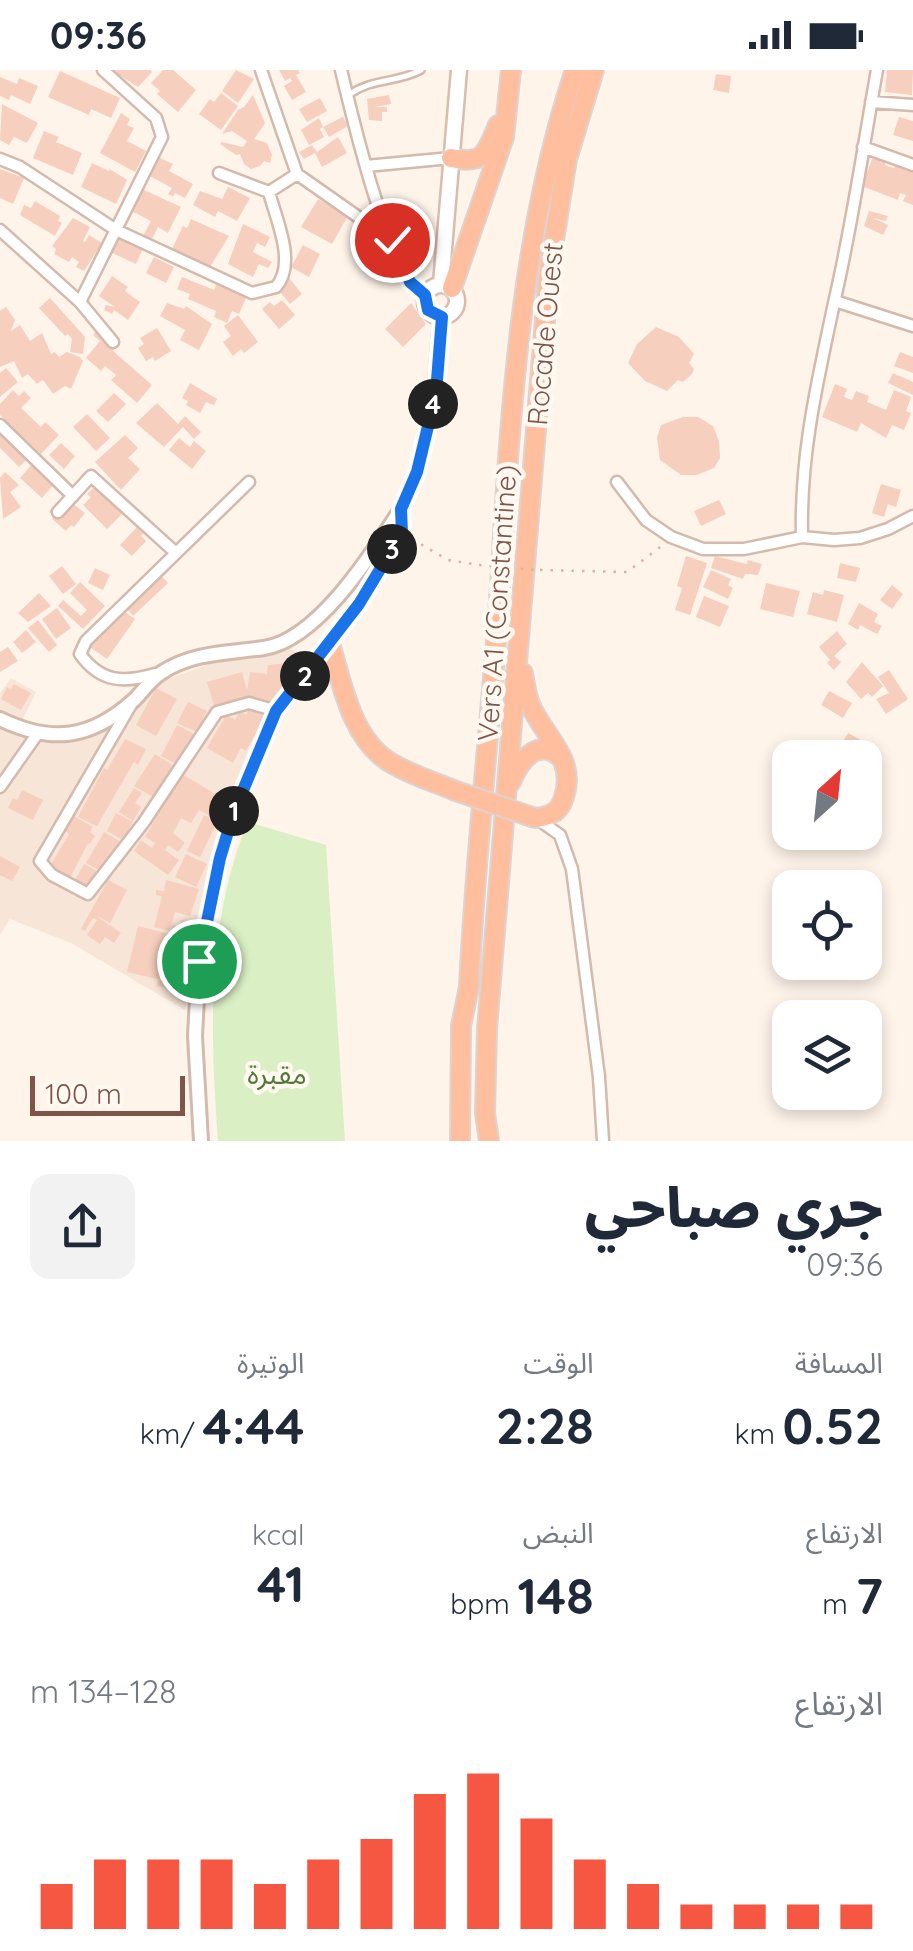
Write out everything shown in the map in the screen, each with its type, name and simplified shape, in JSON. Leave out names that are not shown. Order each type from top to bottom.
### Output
[{"type":"highway","points":[[504,136],[502,110],[508,70]]},
{"type":"highway","points":[[446,286],[504,136],[508,70]]},
{"type":"highway","name":"Vers A1 (Constantine)","points":[[460,1141],[460,1068],[523,308],[538,200],[573,70]]},
{"type":"highway","name":"Rocade Ouest","points":[[489,1141],[485,1112],[487,1029],[554,228],[577,120],[594,70]]},
{"type":"highway","points":[[451,158],[472,162],[483,156],[502,110]]},
{"type":"highway","points":[[330,644],[351,712],[366,739],[385,760],[453,790],[535,818],[550,816],[561,806],[567,788],[566,766],[529,704],[518,642]]},
{"type":"highway","points":[[507,797],[517,766],[536,749],[556,753],[566,766]]},
{"type":"highway","points":[[448,1141],[460,1068]]},
{"type":"main road","points":[[446,286],[432,287],[425,295],[428,310],[442,317],[452,313],[457,304],[446,286],[459,70]]},
{"type":"street","points":[[80,302],[160,146],[161,127],[156,118],[102,70]]},
{"type":"street","points":[[341,70],[366,166],[392,240],[410,282],[425,295]]},
{"type":"street","points":[[802,537],[801,482],[818,368],[835,301],[877,70]]},
{"type":"street","points":[[263,71],[297,174],[392,240]]},
{"type":"street","points":[[871,102],[913,105]]},
{"type":"street","points":[[863,147],[913,165]]},
{"type":"street","points":[[366,166],[451,158]]},
{"type":"street","points":[[0,159],[20,167],[116,230],[243,291],[261,293],[281,281],[286,268],[269,192]]},
{"type":"street","points":[[219,173],[269,192]]},
{"type":"street","points":[[269,192],[297,174]]},
{"type":"street","points":[[0,230],[80,302],[113,342]]},
{"type":"street","points":[[835,301],[913,326]]},
{"type":"street","points":[[249,482],[86,641],[80,654],[90,667],[125,683],[210,654],[266,648],[290,640],[316,619],[401,509],[417,472],[436,393],[442,317]]},
{"type":"street","points":[[0,426],[73,496]]},
{"type":"street","points":[[58,512],[91,476],[176,552]]},
{"type":"street","points":[[618,482],[646,520],[671,538],[702,549],[744,549],[802,537],[860,538],[913,516]]},
{"type":"street","points":[[201,1141],[195,1036],[202,944],[224,842],[276,711],[330,644],[402,533],[401,509]]},
{"type":"street","points":[[0,719],[38,733],[80,733],[134,700],[160,673]]},
{"type":"street","points":[[134,700],[40,861],[52,875],[88,894],[122,852],[217,712],[249,703],[276,711]]},
{"type":"street","points":[[0,787],[38,733]]},
{"type":"street","points":[[561,806],[558,825],[572,869],[598,1062],[603,1141]]},
{"type":"street","points":[[535,818],[560,835]]},
{"type":"lane","points":[[347,96],[367,82],[407,78],[421,70]]},
{"type":"path","points":[[402,533],[448,560],[536,570],[627,572],[671,538]]},
{"type":"shaded area","points":[[288,646],[310,663],[263,731],[217,841],[185,1010],[71,943],[10,919],[0,935],[0,693],[11,678],[36,692],[17,731],[44,741],[87,738],[140,702],[160,682],[212,663]]},
{"type":"green space","name":"مقبرة","points":[[248,822],[326,845],[345,1141],[218,1141],[213,1061],[214,979],[224,898]]},
{"type":"building","points":[[111,70],[150,70],[152,72],[138,87]]},
{"type":"building","points":[[163,70],[173,70],[196,90],[178,112],[157,94],[160,91],[151,83]]},
{"type":"building","points":[[236,70],[254,79],[238,103],[222,91]]},
{"type":"building","points":[[279,70],[298,70],[296,75],[306,92],[292,100],[284,86],[292,81],[285,81]]},
{"type":"building","points":[[887,70],[913,70],[912,95],[885,92]]},
{"type":"building","points":[[60,71],[120,98],[111,118],[91,109],[89,115],[48,97]]},
{"type":"building","points":[[716,74],[731,76],[729,93],[713,90]]},
{"type":"building","points":[[0,77],[17,84],[19,78],[38,86],[30,104],[11,95],[9,100],[0,96]]},
{"type":"building","points":[[221,93],[238,106],[221,130],[199,114],[210,99],[214,102]]},
{"type":"building","points":[[253,95],[265,123],[254,139],[267,143],[272,155],[270,163],[264,161],[251,169],[240,154],[220,144],[243,147],[247,141],[232,131],[222,134]]},
{"type":"building","points":[[389,95],[391,104],[375,107],[387,107],[387,112],[382,112],[382,121],[369,120],[367,99]]},
{"type":"building","points":[[320,98],[327,111],[307,122],[299,109]]},
{"type":"building","points":[[2,104],[38,123],[27,143],[14,137],[9,145],[0,140]]},
{"type":"building","points":[[121,113],[130,119],[127,125],[134,128],[127,141],[146,151],[135,172],[100,153]]},
{"type":"building","points":[[343,117],[348,126],[329,137],[323,127]]},
{"type":"building","points":[[899,117],[913,121],[913,141],[893,135]]},
{"type":"building","points":[[319,118],[323,127],[320,129],[324,137],[309,145],[301,130]]},
{"type":"building","points":[[44,131],[59,137],[56,142],[82,153],[73,175],[33,158]]},
{"type":"building","points":[[338,137],[347,153],[322,167],[315,153],[304,159],[299,152],[312,145],[317,152]]},
{"type":"building","points":[[874,154],[887,159],[885,165],[894,168],[896,163],[913,170],[913,205],[903,201],[906,195],[900,193],[898,200],[862,186]]},
{"type":"building","points":[[158,157],[173,164],[169,171],[193,184],[185,198],[168,194],[172,188],[148,175]]},
{"type":"building","points":[[92,163],[127,180],[116,204],[81,187]]},
{"type":"building","points":[[0,169],[24,178],[13,204],[0,198]]},
{"type":"building","points":[[228,187],[250,198],[237,221],[218,211],[215,217],[193,205],[200,191],[222,199]]},
{"type":"building","points":[[140,188],[181,207],[168,233],[158,227],[150,243],[142,238],[151,221],[129,210]]},
{"type":"building","points":[[318,199],[350,212],[332,244],[301,227]]},
{"type":"building","points":[[35,201],[60,216],[58,221],[62,223],[55,236],[20,215],[24,205],[31,208]]},
{"type":"building","points":[[869,211],[888,216],[886,221],[873,218],[888,225],[883,235],[864,226]]},
{"type":"building","points":[[73,218],[90,227],[83,241],[89,235],[102,243],[84,271],[76,267],[79,262],[72,257],[69,262],[54,254],[56,249],[52,246]]},
{"type":"building","points":[[191,219],[229,236],[210,267],[172,249],[183,226],[187,228]]},
{"type":"building","points":[[243,224],[270,237],[265,247],[257,243],[253,252],[272,262],[268,268],[259,264],[253,277],[228,264]]},
{"type":"building","points":[[118,231],[145,244],[136,264],[108,251]]},
{"type":"building","points":[[380,231],[391,254],[367,266],[356,243]]},
{"type":"building","points":[[303,245],[320,254],[309,277],[291,267]]},
{"type":"building","points":[[154,257],[174,267],[166,283],[146,273]]},
{"type":"building","points":[[112,276],[140,302],[128,320],[114,310],[112,314],[104,310],[106,305],[115,307],[99,296]]},
{"type":"building","points":[[182,277],[214,290],[219,278],[249,291],[239,314],[232,311],[227,323],[214,317],[216,311],[188,299],[190,294],[177,289]]},
{"type":"building","points":[[289,278],[302,294],[290,304],[277,288]]},
{"type":"building","points":[[50,298],[85,337],[83,354],[70,352],[72,339],[39,308]]},
{"type":"building","points":[[282,300],[295,315],[279,329],[262,309],[270,302],[274,306]]},
{"type":"building","points":[[167,303],[184,309],[186,306],[212,324],[199,350],[180,340],[185,330],[160,316]]},
{"type":"building","points":[[411,303],[426,324],[403,347],[385,329]]},
{"type":"building","points":[[6,307],[15,320],[11,331],[20,325],[30,341],[42,333],[51,354],[55,352],[59,357],[67,352],[80,357],[83,361],[71,389],[65,386],[53,394],[43,380],[37,384],[28,374],[22,378],[14,361],[0,367],[0,311]]},
{"type":"building","points":[[238,315],[258,342],[233,356],[223,342],[231,336],[224,326]]},
{"type":"building","points":[[100,327],[119,344],[113,351],[152,385],[137,403],[111,380],[116,375],[105,366],[101,371],[86,358],[100,341],[93,335]]},
{"type":"building","points":[[656,327],[679,337],[694,354],[689,363],[694,369],[692,374],[667,391],[645,381],[628,363],[637,344]]},
{"type":"building","points":[[157,328],[171,351],[155,361],[153,357],[146,361],[138,348],[144,344],[140,338]]},
{"type":"building","points":[[900,352],[913,357],[913,373],[894,366]]},
{"type":"building","points":[[6,368],[18,382],[0,397],[0,373]]},
{"type":"building","points":[[893,373],[913,382],[913,395],[888,383]]},
{"type":"building","points":[[190,383],[217,399],[214,405],[206,402],[200,413],[186,405],[188,401],[182,398]]},
{"type":"building","points":[[835,384],[847,389],[844,397],[852,400],[856,391],[869,396],[867,402],[886,410],[894,390],[911,397],[906,411],[911,413],[904,430],[892,425],[886,438],[861,423],[857,432],[822,417]]},
{"type":"building","points":[[13,390],[19,396],[24,391],[31,398],[21,408],[41,427],[45,422],[59,435],[41,454],[0,415],[0,404]]},
{"type":"building","points":[[114,393],[126,404],[108,422],[96,411]]},
{"type":"building","points":[[157,403],[178,424],[185,416],[201,432],[194,439],[183,427],[164,447],[136,423]]},
{"type":"building","points":[[87,414],[110,438],[96,451],[73,427]]},
{"type":"building","points":[[683,417],[698,417],[713,426],[720,458],[714,468],[697,475],[681,475],[660,460],[657,438],[661,425]]},
{"type":"building","points":[[0,425],[31,455],[19,467],[0,448]]},
{"type":"building","points":[[125,435],[138,448],[128,458],[140,469],[121,490],[95,462]]},
{"type":"building","points":[[179,438],[190,447],[194,441],[206,451],[192,469],[169,450]]},
{"type":"building","points":[[61,443],[75,456],[64,469],[49,455]]},
{"type":"building","points":[[33,463],[55,483],[42,498],[20,478]]},
{"type":"building","points":[[5,472],[19,485],[10,492],[21,507],[3,519],[0,478]]},
{"type":"building","points":[[881,484],[901,490],[896,507],[888,504],[884,517],[872,513]]},
{"type":"building","points":[[104,485],[114,496],[109,501],[122,514],[107,529],[83,505],[93,488],[97,491]]},
{"type":"building","points":[[68,500],[85,513],[66,531],[49,512],[52,508],[58,513]]},
{"type":"building","points":[[719,500],[726,514],[701,526],[694,511]]},
{"type":"building","points":[[139,525],[145,531],[141,536],[146,541],[132,556],[120,545]]},
{"type":"building","points":[[686,556],[707,563],[690,615],[675,610]]},
{"type":"building","points":[[715,556],[762,564],[758,575],[745,574],[743,579],[711,568]]},
{"type":"building","points":[[840,563],[860,568],[856,582],[837,578]]},
{"type":"building","points":[[62,566],[76,584],[63,594],[49,576]]},
{"type":"building","points":[[95,568],[110,575],[103,590],[88,583]]},
{"type":"building","points":[[711,570],[731,579],[728,585],[733,588],[728,599],[703,587]]},
{"type":"building","points":[[158,572],[168,583],[133,616],[123,604]]},
{"type":"building","points":[[80,582],[105,606],[83,629],[58,606],[63,600],[81,616],[87,610],[70,593]]},
{"type":"building","points":[[766,583],[800,591],[793,617],[760,609]]},
{"type":"building","points":[[892,585],[903,594],[892,609],[880,600]]},
{"type":"building","points":[[824,590],[844,595],[837,622],[807,614],[813,592],[823,595]]},
{"type":"building","points":[[39,593],[51,606],[28,622],[18,613]]},
{"type":"building","points":[[704,596],[729,606],[720,627],[696,617]]},
{"type":"building","points":[[859,603],[878,614],[874,622],[882,626],[877,634],[848,624]]},
{"type":"building","points":[[115,605],[135,619],[107,659],[87,645]]},
{"type":"building","points":[[57,608],[71,628],[56,639],[42,619]]},
{"type":"building","points":[[38,620],[57,645],[49,652],[28,628]]},
{"type":"building","points":[[26,630],[36,642],[22,653],[13,642]]},
{"type":"building","points":[[837,631],[847,644],[834,656],[841,662],[834,670],[819,647]]},
{"type":"building","points":[[8,647],[18,661],[0,672],[0,652]]},
{"type":"building","points":[[290,654],[304,662],[281,704],[246,697],[214,706],[207,682],[242,672],[247,690],[250,672],[267,674],[268,665],[287,663]]},
{"type":"building","points":[[862,662],[883,686],[872,697],[868,693],[861,699],[846,682]]},
{"type":"building","points":[[889,670],[908,699],[886,714],[876,699],[889,693],[878,677]]},
{"type":"building","points":[[14,684],[31,693],[21,710],[1,699],[7,687],[11,689]]},
{"type":"building","points":[[156,688],[177,699],[156,736],[136,725]]},
{"type":"building","points":[[829,691],[852,703],[843,718],[821,705]]},
{"type":"building","points":[[188,702],[207,711],[197,732],[177,723]]},
{"type":"building","points":[[250,708],[265,717],[246,751],[241,748],[233,763],[207,748],[226,715],[235,720],[240,711],[246,715]]},
{"type":"building","points":[[177,725],[194,734],[178,765],[161,756]]},
{"type":"building","points":[[125,739],[146,749],[138,765],[134,762],[97,826],[78,817],[104,768],[107,770]]},
{"type":"building","points":[[155,754],[174,766],[155,798],[134,786]]},
{"type":"building","points":[[182,774],[227,801],[217,820],[199,810],[191,823],[181,818],[173,833],[185,843],[178,852],[168,845],[165,850],[179,860],[168,875],[134,851],[141,840],[152,848],[155,843],[145,837]]},
{"type":"building","points":[[134,788],[142,793],[135,803],[141,807],[133,821],[119,812]]},
{"type":"building","points":[[22,790],[43,800],[33,820],[8,808]]},
{"type":"building","points":[[116,813],[133,822],[123,840],[107,831]]},
{"type":"building","points":[[204,815],[218,821],[200,857],[187,851]]},
{"type":"building","points":[[74,816],[93,827],[90,832],[95,836],[70,878],[50,866],[69,834],[65,831]]},
{"type":"building","points":[[104,832],[121,842],[104,873],[86,863]]},
{"type":"building","points":[[186,854],[207,864],[196,887],[175,877]]},
{"type":"building","points":[[0,856],[20,867],[12,881],[0,875]]},
{"type":"building","points":[[84,864],[102,874],[92,892],[74,882]]},
{"type":"building","points":[[108,880],[127,890],[110,923],[95,915],[121,933],[114,943],[105,937],[100,944],[87,935],[97,920],[93,918],[85,931],[81,929]]},
{"type":"building","points":[[166,880],[199,889],[190,916],[175,912],[170,931],[154,927],[162,896],[156,895],[156,890],[164,891]]},
{"type":"building","points":[[181,920],[187,921],[186,929],[191,929],[189,950],[170,948],[172,925],[180,926]]},
{"type":"building","points":[[138,926],[170,934],[161,980],[127,972]]},
{"type":"building","points":[[169,955],[189,958],[182,991],[157,986],[158,980],[164,981]]},
{"type":"route","points":[[199,961],[208,909],[234,812],[276,711],[359,604],[402,533],[401,509],[417,472],[436,393],[442,317],[428,310],[425,295],[410,282],[392,240]]}]
